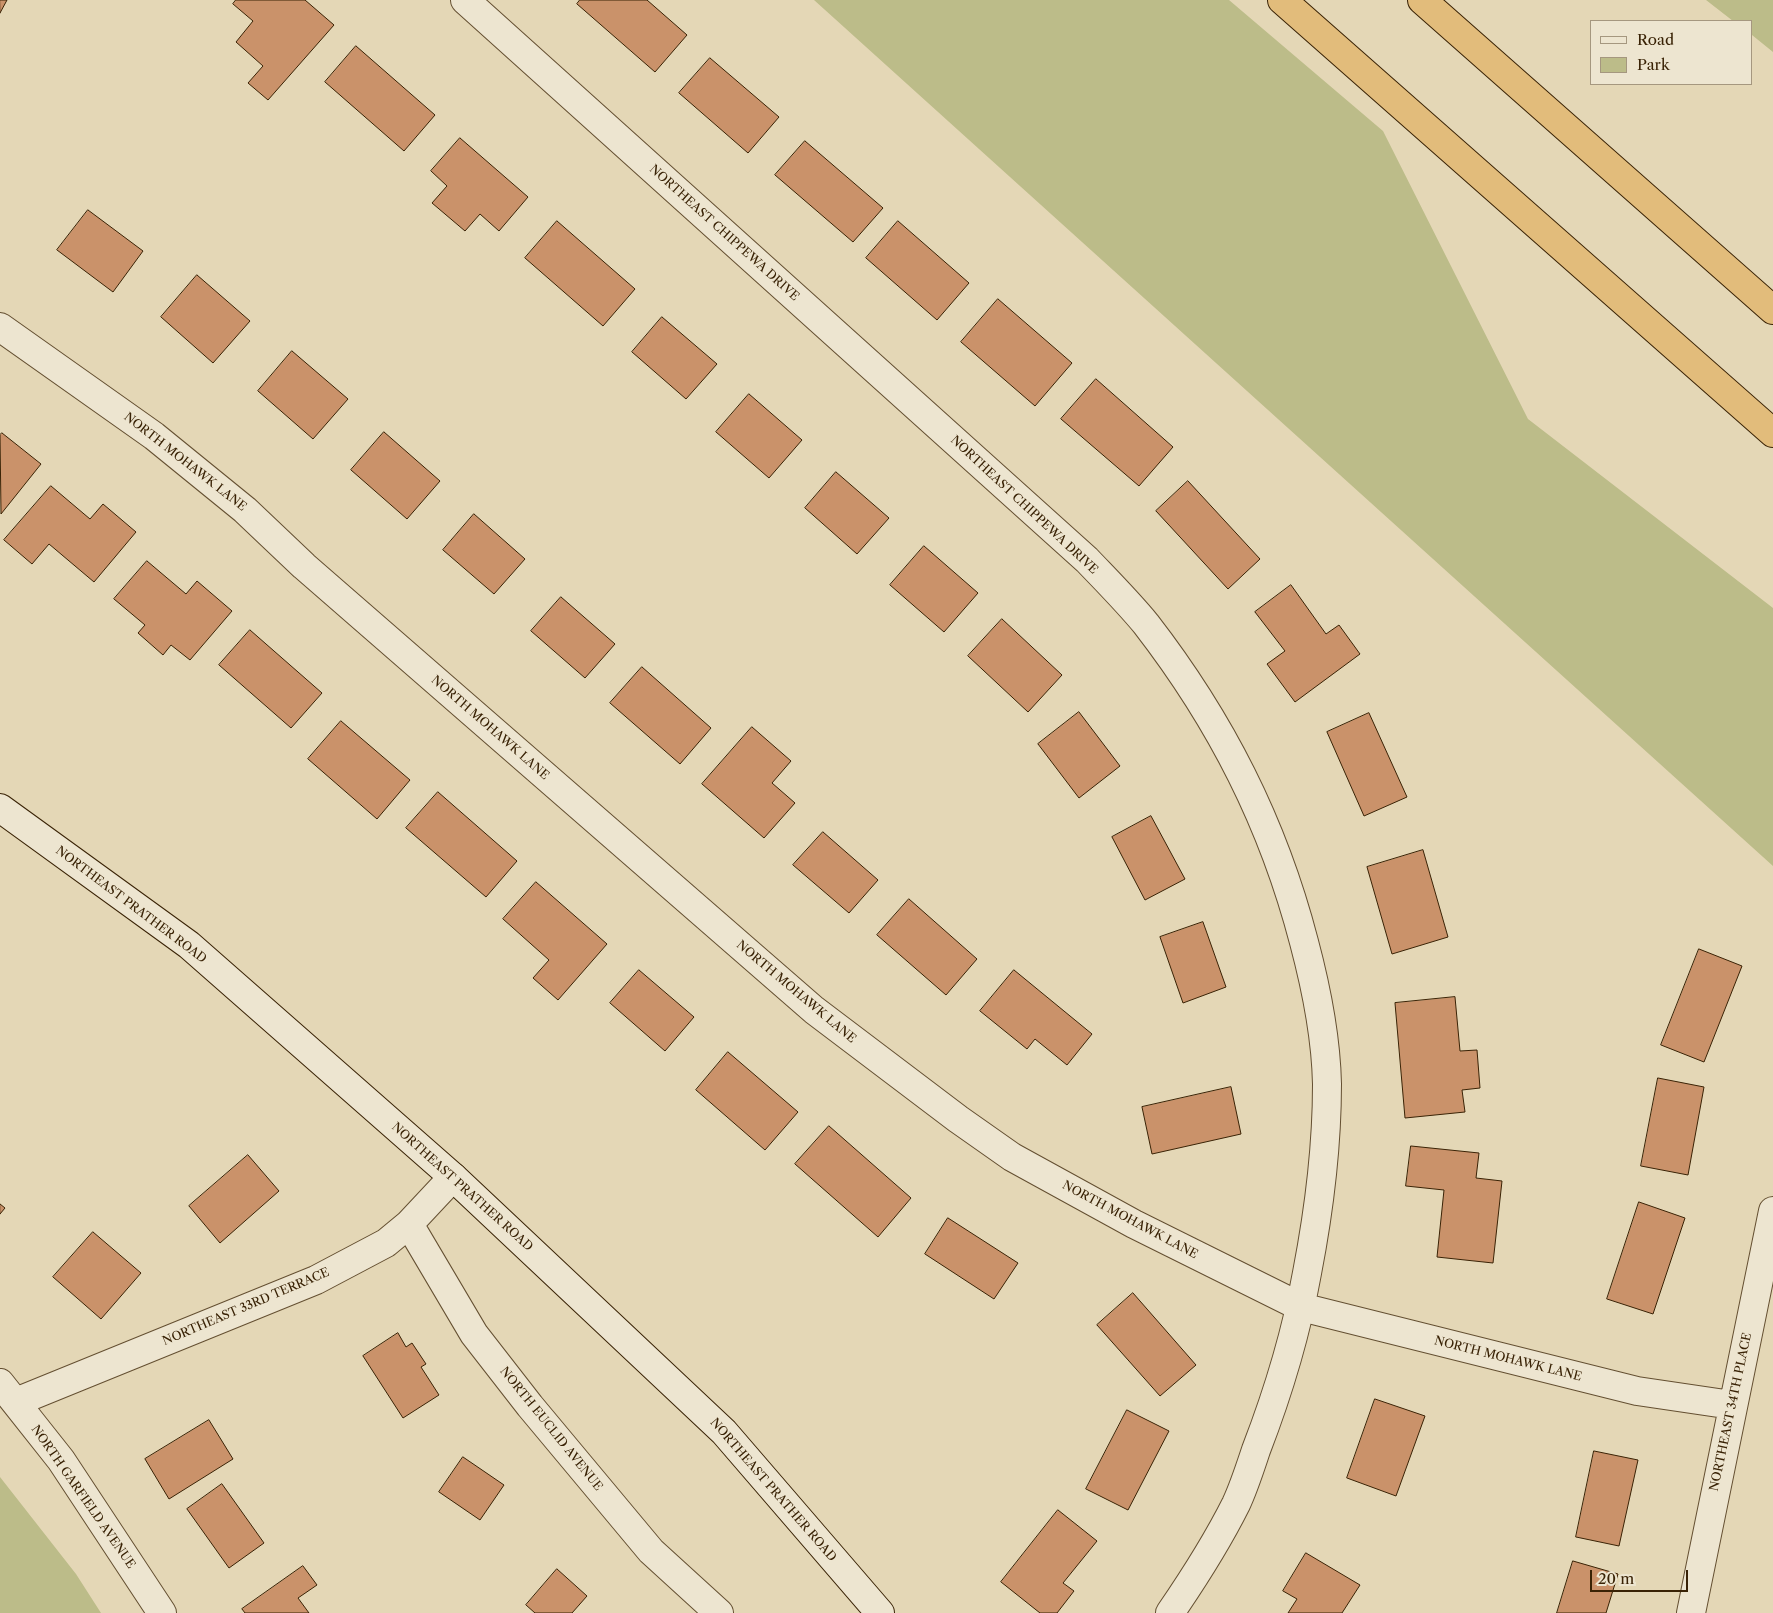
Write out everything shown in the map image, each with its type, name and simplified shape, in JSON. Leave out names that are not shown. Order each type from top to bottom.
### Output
[{"type":"highway","points":[[1282,0],[1773,433]]},
{"type":"highway","points":[[1422,0],[1773,310]]},
{"type":"street","name":"NORTHEAST CHIPPEWA DRIVE","points":[[465,0],[1087,560],[1144,622],[1194,690],[1224,737],[1261,812],[1291,891],[1312,972],[1327,1084],[1323,1161],[1314,1235],[1301,1307],[1276,1398],[1237,1502],[1205,1560],[1170,1613]]},
{"type":"street","name":"NORTH MOHAWK LANE","points":[[0,327],[154,436],[245,510],[304,566],[814,1010],[944,1109],[1012,1157],[1134,1224],[1301,1307],[1637,1391],[1732,1405]]},
{"type":"street","name":"NORTHEAST PRATHER ROAD","points":[[0,808],[189,945],[453,1177],[724,1432],[880,1613]]},
{"type":"street","name":"NORTHEAST 33RD TERRACE","points":[[8,1393],[316,1280],[386,1244],[409,1224],[453,1177]]},
{"type":"street","name":"NORTHEAST 34TH PLACE","points":[[1691,1613],[1773,1211]]},
{"type":"street","name":"NORTH EUCLID AVENUE","points":[[409,1224],[474,1334],[530,1406],[651,1551],[719,1613]]},
{"type":"street","name":"NORTH GARFIELD AVENUE","points":[[8,1393],[61,1460],[162,1613]]},
{"type":"green space","points":[[814,0],[1229,0],[1383,131],[1528,419],[1773,608],[1773,866]]},
{"type":"green space","points":[[1706,0],[1773,0],[1773,52],[1753,36],[1753,20],[1732,20]]},
{"type":"green space","points":[[0,1477],[76,1574],[101,1613],[0,1613]]},
{"type":"building","points":[[0,0],[7,0],[0,13]]},
{"type":"building","points":[[236,0],[305,0],[334,25],[268,100],[248,83],[263,66],[236,42],[253,21],[233,4]]},
{"type":"building","points":[[580,0],[647,0],[687,35],[655,72],[577,4]]},
{"type":"building","points":[[356,46],[435,115],[404,151],[325,82]]},
{"type":"building","points":[[710,58],[779,117],[748,153],[679,93]]},
{"type":"building","points":[[460,138],[528,197],[499,231],[480,214],[465,231],[432,203],[447,186],[431,171]]},
{"type":"building","points":[[805,141],[883,208],[853,242],[775,175]]},
{"type":"building","points":[[88,210],[143,251],[113,292],[57,250]]},
{"type":"building","points":[[557,221],[635,289],[603,326],[525,258]]},
{"type":"building","points":[[898,221],[969,283],[937,320],[866,258]]},
{"type":"building","points":[[197,275],[250,321],[213,363],[161,317]]},
{"type":"building","points":[[998,299],[1072,363],[1035,406],[961,342]]},
{"type":"building","points":[[662,317],[717,364],[686,399],[632,352]]},
{"type":"building","points":[[292,351],[348,399],[313,439],[258,391]]},
{"type":"building","points":[[1096,379],[1173,447],[1139,486],[1061,419]]},
{"type":"building","points":[[749,394],[802,440],[769,478],[716,432]]},
{"type":"building","points":[[384,432],[440,481],[407,519],[351,470]]},
{"type":"building","points":[[2,433],[41,464],[1,514],[0,435]]},
{"type":"building","points":[[836,472],[889,518],[857,554],[805,508]]},
{"type":"building","points":[[1188,481],[1260,559],[1228,589],[1156,511]]},
{"type":"building","points":[[51,486],[90,519],[103,504],[136,532],[94,582],[49,544],[32,564],[4,540]]},
{"type":"building","points":[[474,514],[525,559],[494,594],[443,550]]},
{"type":"building","points":[[924,546],[978,593],[944,632],[890,585]]},
{"type":"building","points":[[147,561],[186,594],[197,581],[232,611],[190,660],[171,645],[163,655],[138,633],[145,625],[114,599]]},
{"type":"building","points":[[1291,585],[1326,634],[1339,625],[1360,654],[1295,702],[1267,664],[1285,651],[1255,612]]},
{"type":"building","points":[[561,597],[615,644],[585,678],[531,631]]},
{"type":"building","points":[[1002,619],[1062,675],[1028,712],[968,656]]},
{"type":"building","points":[[250,630],[322,693],[291,728],[219,665]]},
{"type":"building","points":[[642,667],[711,728],[680,764],[610,703]]},
{"type":"building","points":[[1079,712],[1120,766],[1079,798],[1038,744]]},
{"type":"building","points":[[1369,713],[1407,797],[1364,816],[1327,732]]},
{"type":"building","points":[[341,721],[410,780],[377,819],[308,759]]},
{"type":"building","points":[[752,727],[791,761],[772,783],[795,803],[764,838],[702,784]]},
{"type":"building","points":[[438,792],[517,861],[486,897],[406,828]]},
{"type":"building","points":[[1151,816],[1185,879],[1145,900],[1112,837]]},
{"type":"building","points":[[823,832],[878,880],[849,913],[793,865]]},
{"type":"building","points":[[1423,850],[1448,937],[1392,954],[1367,867]]},
{"type":"building","points":[[536,882],[607,944],[558,1000],[533,978],[549,960],[503,919]]},
{"type":"building","points":[[909,899],[977,959],[946,995],[877,935]]},
{"type":"building","points":[[1203,922],[1226,987],[1183,1003],[1160,937]]},
{"type":"building","points":[[1699,949],[1742,966],[1704,1062],[1661,1045]]},
{"type":"building","points":[[639,970],[694,1017],[665,1051],[610,1003]]},
{"type":"building","points":[[1014,970],[1092,1034],[1067,1065],[1035,1039],[1027,1049],[980,1011]]},
{"type":"building","points":[[1455,997],[1460,1051],[1477,1050],[1480,1088],[1462,1090],[1465,1112],[1405,1118],[1395,1003]]},
{"type":"building","points":[[728,1052],[798,1112],[765,1150],[696,1090]]},
{"type":"building","points":[[1658,1078],[1704,1087],[1688,1175],[1641,1166]]},
{"type":"building","points":[[1231,1087],[1241,1134],[1152,1154],[1142,1107]]},
{"type":"building","points":[[829,1126],[911,1198],[878,1237],[795,1164]]},
{"type":"building","points":[[1411,1146],[1479,1153],[1476,1178],[1502,1181],[1493,1263],[1437,1257],[1444,1190],[1406,1186]]},
{"type":"building","points":[[248,1155],[279,1191],[220,1243],[189,1206]]},
{"type":"building","points":[[1639,1202],[1685,1218],[1653,1314],[1607,1299]]},
{"type":"building","points":[[0,1204],[5,1208],[0,1214]]},
{"type":"building","points":[[948,1218],[1018,1263],[994,1299],[925,1254]]},
{"type":"building","points":[[93,1232],[141,1273],[101,1319],[53,1277]]},
{"type":"building","points":[[1133,1293],[1196,1365],[1160,1396],[1097,1325]]},
{"type":"building","points":[[398,1333],[406,1347],[412,1343],[426,1364],[421,1367],[439,1395],[403,1418],[363,1356]]},
{"type":"building","points":[[1375,1399],[1425,1416],[1396,1496],[1347,1478]]},
{"type":"building","points":[[1127,1410],[1169,1431],[1128,1510],[1086,1489]]},
{"type":"building","points":[[209,1420],[233,1459],[169,1499],[145,1459]]},
{"type":"building","points":[[1594,1451],[1638,1460],[1619,1546],[1576,1537]]},
{"type":"building","points":[[463,1457],[504,1485],[480,1520],[439,1492]]},
{"type":"building","points":[[222,1484],[264,1543],[229,1568],[187,1509]]},
{"type":"building","points":[[1058,1510],[1097,1541],[1063,1583],[1074,1591],[1057,1613],[1040,1613],[1001,1582]]},
{"type":"building","points":[[1306,1553],[1360,1585],[1342,1613],[1288,1613],[1297,1599],[1283,1591]]},
{"type":"building","points":[[1573,1561],[1618,1574],[1606,1613],[1557,1613]]},
{"type":"building","points":[[303,1566],[317,1585],[298,1598],[309,1613],[245,1613],[242,1609]]},
{"type":"building","points":[[557,1569],[587,1596],[572,1613],[535,1613],[526,1605]]}]
